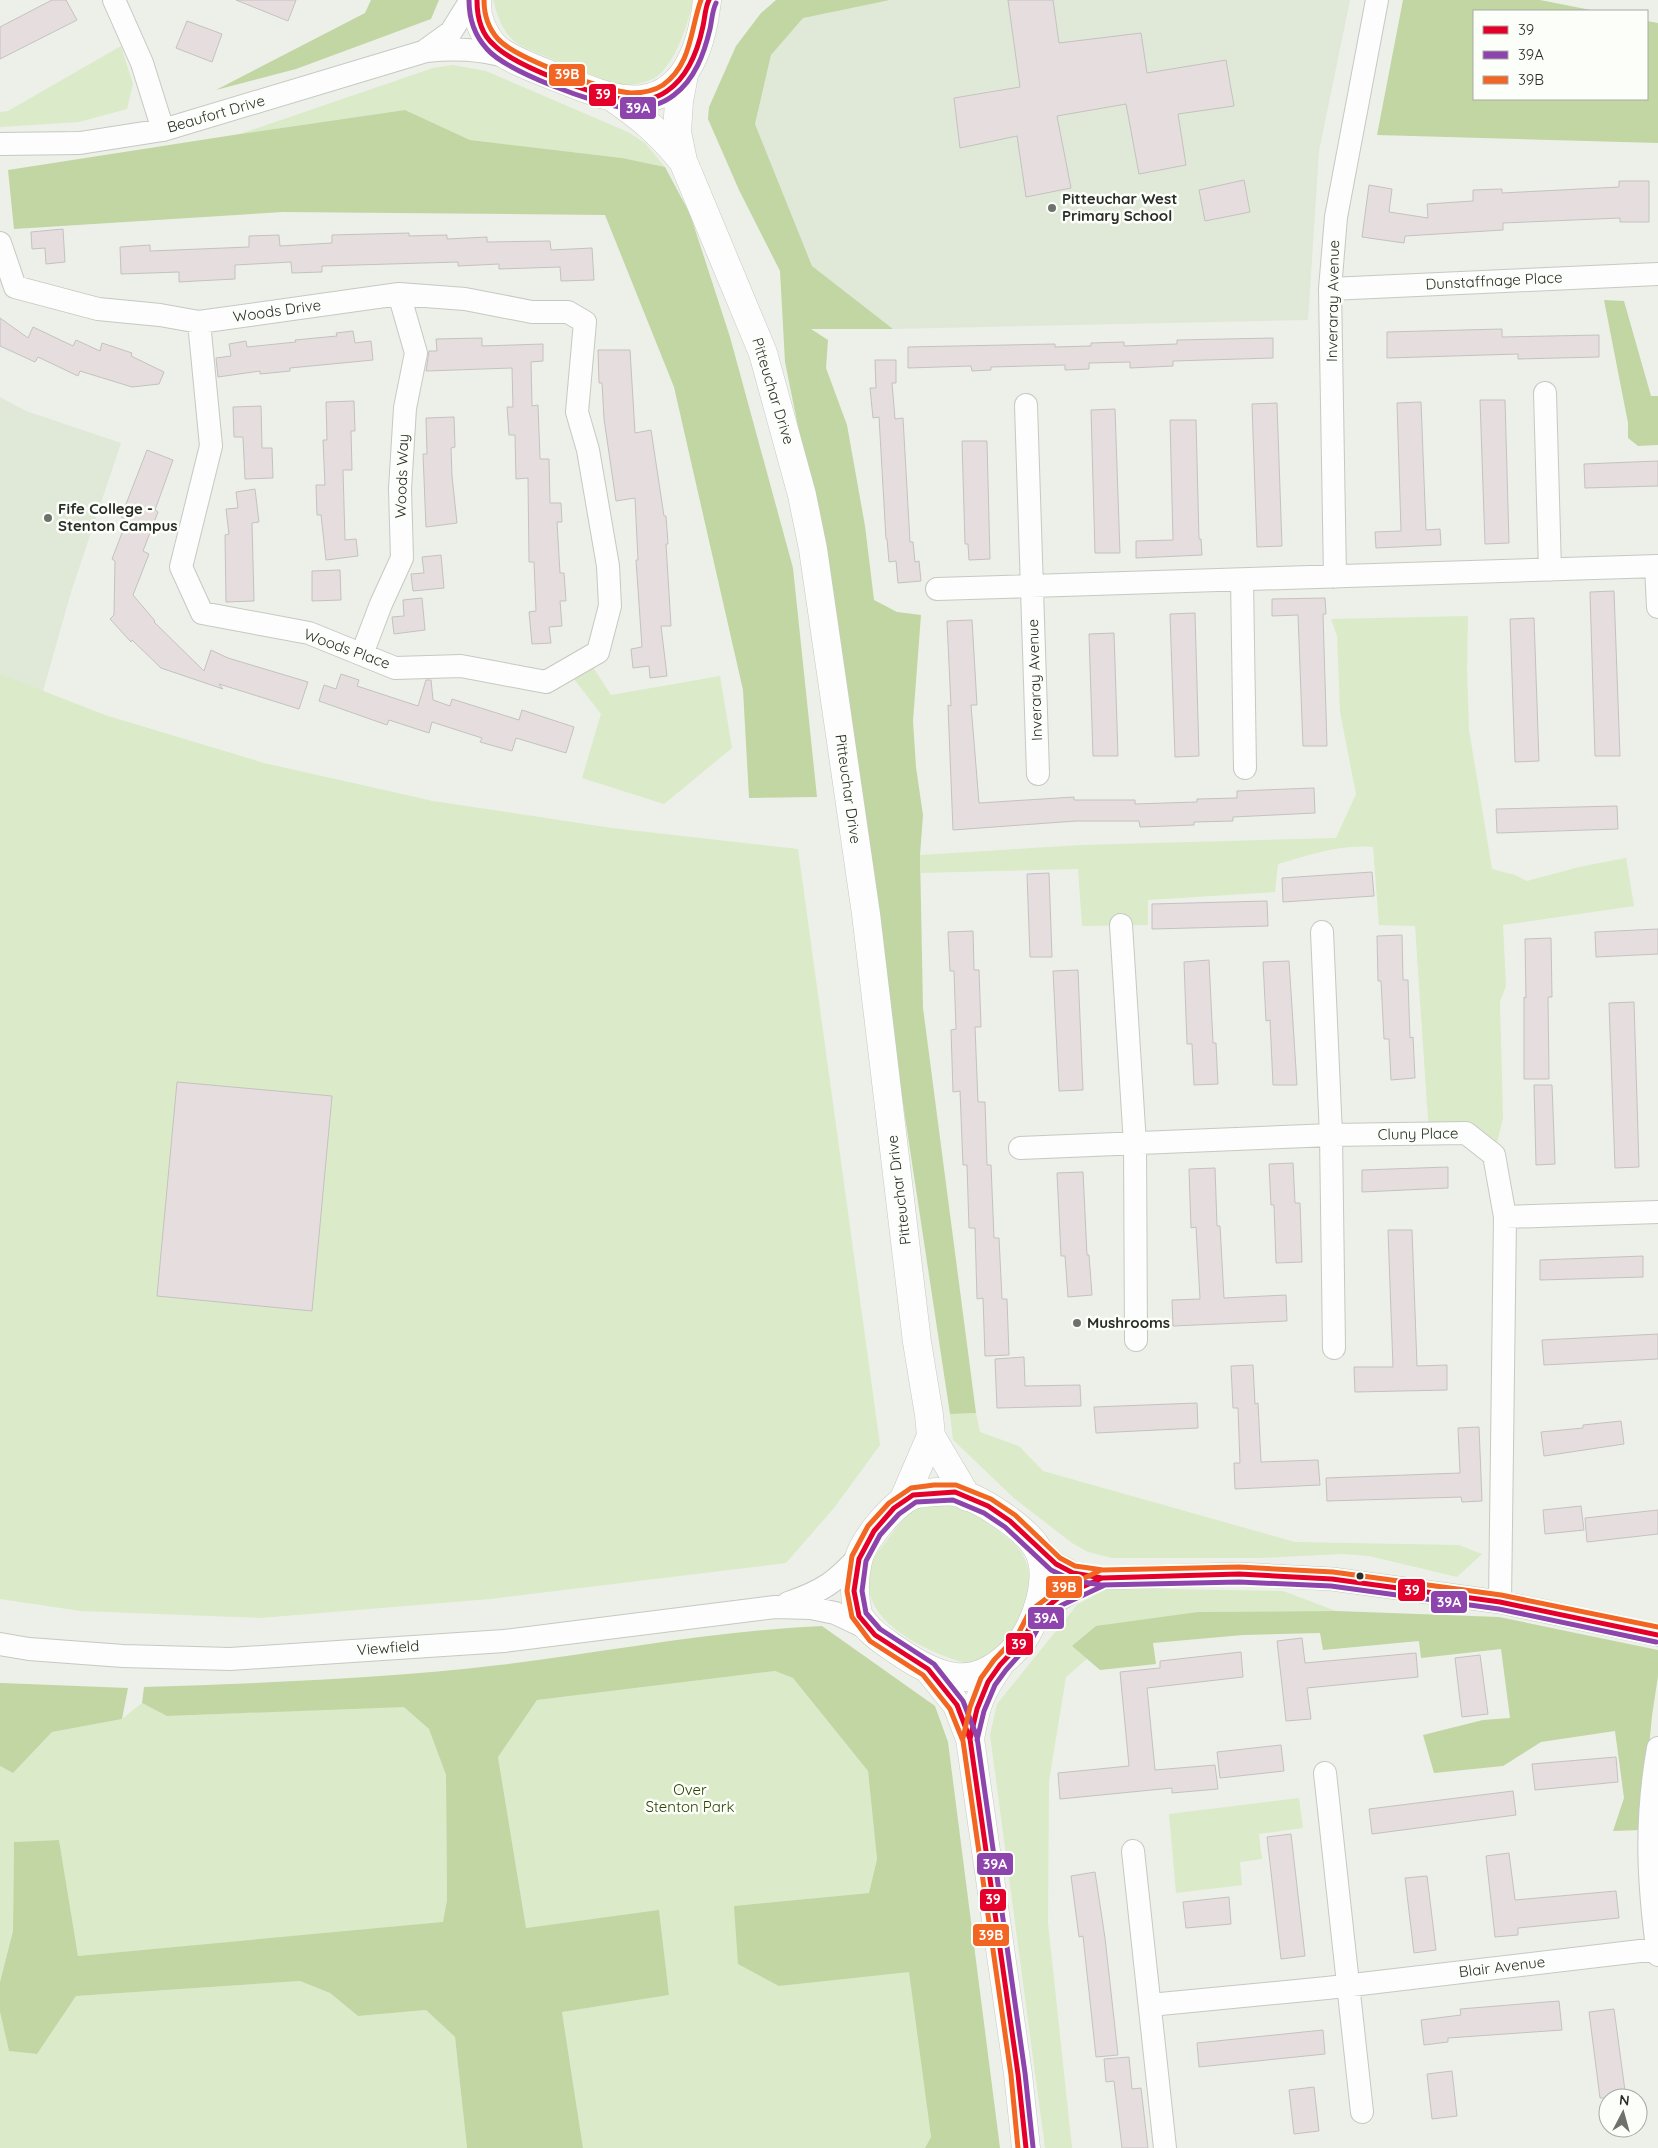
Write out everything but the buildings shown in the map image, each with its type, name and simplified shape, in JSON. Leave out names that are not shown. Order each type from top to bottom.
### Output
[{"type":"street","points":[[114,0],[142,63],[163,130]]},
{"type":"street","name":"Beaufort Drive","points":[[426,51],[451,32],[471,0]]},
{"type":"street","points":[[477,0],[476,13],[482,30],[494,47],[528,66],[610,96],[627,100],[652,99],[670,90],[684,75],[698,48],[708,1]]},
{"type":"street","name":"Inveraray Avenue","points":[[1335,577],[1330,289],[1336,217],[1377,0]]},
{"type":"street","name":"Beaufort Drive","points":[[0,144],[80,143],[163,130],[426,51],[452,48],[482,50],[517,60]]},
{"type":"street","name":"Pitteuchar Drive","points":[[684,75],[676,132],[683,161],[763,352],[788,439],[809,531],[866,914],[917,1342],[931,1436],[967,1497]]},
{"type":"street","name":"Pitteuchar Drive","points":[[610,96],[641,117],[659,133],[683,161]]},
{"type":"street","name":"Woods Drive","points":[[0,243],[15,287],[98,309],[199,322],[399,294],[465,300],[532,312],[568,312],[585,322]]},
{"type":"street","name":"Dunstaffnage Place","points":[[1330,289],[1658,274]]},
{"type":"street","name":"Woods Way","points":[[362,654],[381,604],[402,558],[400,489],[405,408],[416,353],[399,294]]},
{"type":"street","name":"Woods Place","points":[[199,322],[211,446],[181,567],[202,613],[309,633],[395,668],[461,666],[546,682],[598,652],[610,606],[606,557],[588,450],[577,412],[585,322]]},
{"type":"street","points":[[1545,394],[1550,570]]},
{"type":"street","name":"Inveraray Avenue","points":[[1026,405],[1038,774]]},
{"type":"street","points":[[937,590],[1657,566],[1658,607]]},
{"type":"street","points":[[1242,580],[1245,768]]},
{"type":"street","points":[[1121,925],[1135,1144],[1136,1340]]},
{"type":"street","points":[[1322,932],[1331,1135],[1334,1348]]},
{"type":"street","name":"Cluny Place","points":[[1020,1148],[1331,1135],[1466,1134],[1494,1155],[1505,1217],[1500,1602]]},
{"type":"street","points":[[1505,1217],[1658,1212]]},
{"type":"street","points":[[904,1502],[931,1436]]},
{"type":"street","points":[[1000,1664],[984,1674],[965,1679],[935,1673],[903,1655],[871,1630],[859,1616],[854,1591],[858,1559],[874,1531],[894,1508],[914,1495],[955,1492],[988,1506],[1010,1521],[1056,1564],[1073,1573],[1102,1578],[1262,1575],[1332,1579],[1500,1602],[1658,1635]]},
{"type":"street","points":[[970,1739],[975,1710],[983,1689],[1000,1664],[1023,1641],[1035,1617],[1044,1579],[1037,1548]]},
{"type":"street","name":"Viewfield","points":[[775,1608],[820,1590],[841,1577],[861,1554]]},
{"type":"street","points":[[1035,1617],[1053,1602],[1071,1591],[1102,1578]]},
{"type":"street","name":"Viewfield","points":[[0,1644],[123,1656],[230,1659],[504,1641],[775,1608],[811,1608],[835,1613],[871,1630]]},
{"type":"street","points":[[928,1669],[957,1705],[970,1739],[1018,2074],[1026,2148]]},
{"type":"street","name":"Blair Avenue","points":[[1150,2005],[1658,1952],[1649,1871],[1648,1826],[1651,1788],[1658,1748]]},
{"type":"street","points":[[1325,1773],[1362,2112]]},
{"type":"street","points":[[1133,1851],[1165,2148]]},
{"type":"shaded area","name":"Pitteuchar West Primary School","points":[[890,0],[1350,0],[1319,151],[1308,320],[893,329],[812,266],[755,124],[771,55],[803,17]]},
{"type":"shaded area","name":"Fife College - Stenton Campus","points":[[0,397],[26,411],[121,443],[71,592],[43,691],[0,675]]},
{"type":"green space","points":[[371,0],[439,0],[431,19],[296,69],[216,90],[365,13]]},
{"type":"green space","points":[[493,0],[693,0],[681,39],[667,66],[661,73],[643,83],[619,85],[595,81],[516,43],[503,28]]},
{"type":"green space","points":[[776,0],[890,0],[803,18],[771,55],[755,124],[812,266],[893,329],[811,329],[828,340],[826,368],[847,425],[865,526],[874,600],[897,612],[921,615],[913,721],[916,767],[923,815],[920,855],[923,1008],[976,1413],[950,1414],[901,1090],[868,838],[805,461],[785,362],[780,271],[739,190],[708,119],[709,107],[736,46],[761,13]]},
{"type":"green space","points":[[1403,0],[1540,0],[1591,10],[1473,10],[1473,100],[1648,100],[1648,21],[1658,23],[1658,143],[1377,135]]},
{"type":"green space","points":[[121,46],[133,84],[127,109],[79,122],[0,127],[0,112],[8,111]]},
{"type":"green space","points":[[453,65],[486,71],[628,132],[645,143],[665,167],[622,158],[470,140],[405,110],[240,134],[433,68]]},
{"type":"green space","points":[[405,110],[470,140],[622,158],[665,167],[690,214],[730,337],[793,568],[817,797],[749,798],[743,690],[674,387],[605,215],[283,212],[14,229],[8,170]]},
{"type":"green space","points":[[1604,300],[1624,301],[1651,396],[1658,396],[1658,445],[1638,446],[1628,438],[1628,423]]},
{"type":"green space","points":[[1468,616],[1469,730],[1492,869],[1515,875],[1527,881],[1579,867],[1626,858],[1634,906],[1503,925],[1506,986],[1500,1002],[1503,1118],[1494,1155],[1466,1133],[1429,1134],[1415,926],[1379,925],[1373,847],[1361,846],[1337,849],[1278,864],[1275,892],[1148,900],[1148,925],[1082,926],[1078,869],[921,873],[920,855],[1081,845],[1336,838],[1356,794],[1340,712],[1337,636],[1331,619]]},
{"type":"green space","points":[[587,658],[611,695],[720,676],[732,748],[664,804],[582,778],[601,714],[567,670]]},
{"type":"green space","points":[[0,674],[105,715],[264,763],[433,801],[612,828],[798,849],[880,1445],[834,1508],[786,1563],[490,1599],[260,1618],[81,1611],[0,1599]]},
{"type":"green space","points":[[976,1413],[980,1432],[1019,1446],[1043,1471],[1295,1542],[1459,1545],[1482,1554],[1457,1577],[1369,1556],[1343,1554],[1259,1558],[1112,1558],[1088,1552],[1072,1543],[1015,1499],[953,1440],[950,1414]]},
{"type":"green space","points":[[948,1501],[972,1512],[1013,1543],[1022,1554],[1027,1565],[1029,1577],[1029,1590],[1026,1602],[1016,1626],[1001,1645],[974,1666],[939,1654],[902,1634],[875,1607],[869,1589],[870,1570],[873,1562],[902,1521],[911,1512],[922,1506]]},
{"type":"green space","points":[[1107,1588],[1283,1591],[1336,1611],[1198,1612],[1072,1646],[1087,1659],[1066,1677],[1049,1781],[1048,1923],[1072,2148],[1045,2148],[990,1735],[997,1704],[1077,1605]]},
{"type":"green space","points":[[1336,1611],[1499,1617],[1658,1650],[1658,1676],[1652,1716],[1641,1830],[1613,1831],[1624,1798],[1615,1731],[1541,1742],[1503,1766],[1434,1773],[1423,1735],[1483,1720],[1510,1718],[1501,1649],[1421,1658],[1419,1641],[1323,1650],[1320,1633],[1243,1635],[1153,1643],[1156,1664],[1100,1670],[1072,1646],[1096,1626],[1198,1612]]},
{"type":"green space","points":[[822,1626],[935,1706],[948,1742],[1000,2148],[925,2148],[931,2137],[909,1972],[779,1986],[738,1964],[734,1906],[869,1893],[877,1859],[868,1771],[793,1678],[775,1671],[537,1700],[498,1757],[526,1928],[659,1910],[669,1995],[562,2012],[583,2148],[467,2148],[455,2037],[426,2010],[358,2016],[330,1993],[300,1981],[76,1996],[37,2054],[9,2051],[0,2012],[0,1982],[13,1931],[14,1842],[59,1840],[78,1956],[443,1922],[447,1900],[446,1775],[429,1729],[404,1707],[167,1716],[142,1703],[144,1687],[322,1680],[455,1670],[741,1632]]},
{"type":"green space","name":"Over Stenton Park","points":[[775,1671],[793,1678],[868,1771],[877,1859],[869,1893],[734,1906],[779,1986],[909,1971],[931,2137],[925,2148],[583,2148],[562,2012],[669,1995],[659,1911],[526,1928],[498,1757],[537,1700]]},
{"type":"green space","points":[[0,1683],[128,1688],[122,1719],[52,1732],[13,1773],[0,1766]]},
{"type":"green space","points":[[142,1703],[167,1716],[404,1706],[429,1729],[446,1775],[447,1900],[443,1923],[78,1956],[59,1840],[14,1842],[13,1931],[0,1982],[0,1766],[13,1773],[52,1732],[122,1719]]},
{"type":"green space","points":[[1299,1798],[1303,1828],[1259,1834],[1262,1859],[1240,1862],[1242,1885],[1176,1893],[1169,1814]]},
{"type":"green space","points":[[300,1981],[330,1993],[358,2016],[426,2010],[455,2037],[467,2148],[0,2148],[0,2012],[9,2051],[37,2054],[76,1996]]},
{"type":"transit line","name":"39A","points":[[469,0],[470,13],[476,33],[487,49],[498,58],[513,68],[553,86],[595,101],[627,108],[652,106],[664,101],[674,95],[688,81],[698,65],[705,48],[716,3]]},
{"type":"transit line","name":"39","points":[[477,0],[479,18],[486,36],[505,54],[538,71],[577,87],[613,97],[637,101],[663,94],[675,85],[687,70],[698,44],[709,0]]},
{"type":"transit line","name":"39B","points":[[484,0],[489,26],[498,39],[507,47],[540,64],[582,80],[631,93],[656,89],[673,77],[685,57],[701,0]]},
{"type":"transit line","name":"39B","points":[[1018,2148],[1011,2075],[963,1741],[950,1709],[923,1675],[870,1641],[852,1617],[847,1591],[852,1556],[868,1526],[889,1503],[911,1488],[956,1485],[991,1499],[1015,1515],[1060,1558],[1075,1566],[1103,1570],[1239,1567],[1333,1572],[1501,1595],[1658,1627]]},
{"type":"transit line","name":"39","points":[[1026,2148],[1018,2074],[970,1739],[957,1705],[928,1669],[875,1635],[859,1616],[854,1591],[859,1559],[874,1531],[894,1508],[913,1495],[955,1492],[988,1506],[1010,1521],[1056,1564],[1073,1573],[1102,1578],[1239,1574],[1332,1579],[1500,1602],[1658,1635]]},
{"type":"transit line","name":"39A","points":[[1033,2147],[1025,2073],[977,1737],[963,1701],[934,1664],[880,1629],[866,1613],[862,1591],[866,1561],[880,1535],[899,1514],[916,1502],[953,1500],[984,1513],[1005,1527],[1051,1570],[1072,1580],[1101,1585],[1239,1582],[1331,1586],[1499,1609],[1656,1642]]},
{"type":"transit line","name":"39B","points":[[963,1738],[970,1707],[981,1678],[994,1660],[1017,1636],[1030,1611],[1055,1592],[1099,1571]]},
{"type":"transit line","name":"39","points":[[970,1739],[977,1709],[988,1682],[1000,1665],[1023,1640],[1036,1616],[1058,1598],[1102,1578]]},
{"type":"transit line","name":"39A","points":[[977,1740],[984,1711],[995,1685],[1029,1644],[1042,1621],[1062,1605],[1105,1585]]},
{"type":"place","name":"Pitteuchar West Primary School","points":[[1052,208]]},
{"type":"place","name":"Fife College - Stenton Campus","points":[[48,518]]},
{"type":"place","name":"Mushrooms","points":[[1077,1323]]}]
